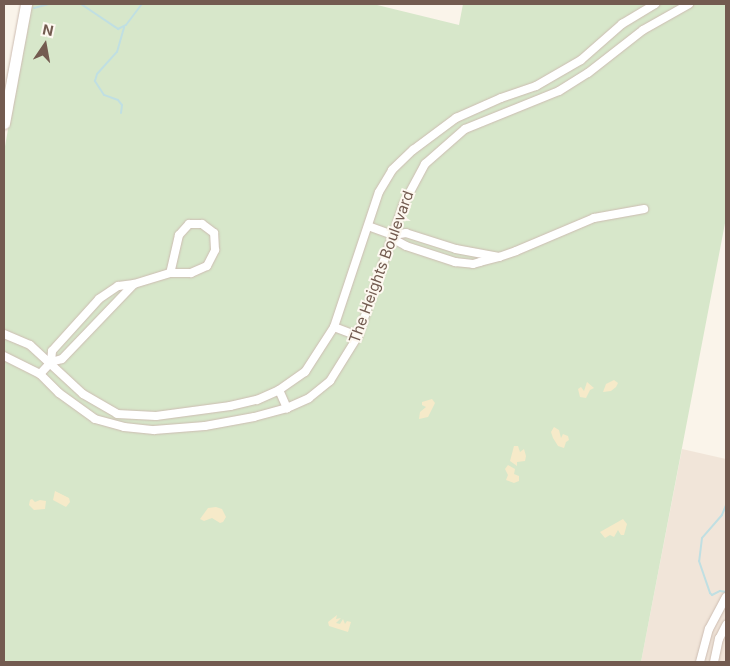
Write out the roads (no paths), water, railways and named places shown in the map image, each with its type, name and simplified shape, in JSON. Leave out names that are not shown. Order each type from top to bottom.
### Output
[{"type":"main road","points":[[4,123],[26,4]]},
{"type":"street","name":"The Heights Boulevard","points":[[4,334],[30,345],[51,362],[83,394],[118,414],[156,416],[230,406],[257,400],[279,390],[305,372],[334,327],[379,192],[388,177],[425,140],[456,118],[542,83],[581,60],[622,24],[655,4]]},
{"type":"street","points":[[671,4],[675,12]]},
{"type":"street","name":"The Heights Boulevard","points":[[4,356],[40,374],[59,393],[95,419],[134,428],[154,430],[190,427],[254,417],[287,408],[309,398],[330,381],[358,336],[402,205],[425,164],[465,129],[549,96],[588,73],[644,30],[689,4]]},
{"type":"street","points":[[542,83],[549,96]]},
{"type":"street","points":[[425,140],[436,153]]},
{"type":"street","points":[[393,235],[401,244],[460,264],[473,264],[499,257],[594,218],[644,209]]},
{"type":"street","points":[[51,362],[52,351],[99,299],[118,286],[134,284],[170,273],[192,273],[207,266],[215,250],[214,233],[202,224],[189,224],[179,235],[170,273]]},
{"type":"street","points":[[368,226],[393,235],[406,233],[456,249],[499,257]]},
{"type":"street","points":[[40,374],[51,362],[62,358],[134,284]]},
{"type":"street","points":[[334,327],[358,336]]},
{"type":"street","points":[[279,390],[287,408]]},
{"type":"street","points":[[95,419],[102,405]]},
{"type":"street","points":[[189,412],[190,427]]},
{"type":"street","points":[[700,662],[713,622],[726,597]]},
{"type":"street","points":[[713,622],[726,626],[718,639],[714,662]]},
{"type":"waterway","points":[[34,8],[49,4]]},
{"type":"waterway","points":[[81,4],[118,29],[126,25],[142,4]]},
{"type":"waterway","points":[[121,113],[122,105],[118,100],[104,95],[95,81],[97,74],[117,52],[124,27]]},
{"type":"waterway","points":[[726,505],[722,515],[702,538],[699,561],[710,593],[712,595],[720,591],[726,592]]}]
